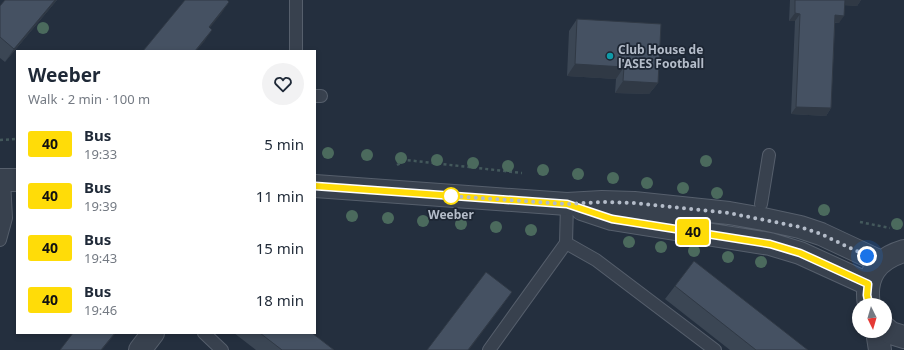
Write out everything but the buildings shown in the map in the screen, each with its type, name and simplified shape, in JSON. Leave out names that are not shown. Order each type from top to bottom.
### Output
[{"type":"street","points":[[316,186],[567,204],[602,202],[634,203],[729,213],[800,227],[821,234],[881,262]]},
{"type":"street","points":[[567,204],[612,219],[770,244],[800,253],[868,295],[873,272],[881,262],[892,254],[904,251]]},
{"type":"street","points":[[892,333],[904,337]]},
{"type":"street","points":[[140,350],[152,334]]},
{"type":"street","points":[[878,338],[880,350]]},
{"type":"lane","points":[[296,0],[296,50]]},
{"type":"lane","points":[[761,204],[769,155]]},
{"type":"lane","points":[[0,240],[6,218],[5,180]]},
{"type":"lane","points":[[489,350],[566,243],[567,204]]},
{"type":"lane","points":[[566,243],[596,260],[715,350]]},
{"type":"lane","points":[[205,334],[222,350]]},
{"type":"path","points":[[0,140],[16,140]]},
{"type":"bus line","name":"40","points":[[316,186],[567,204],[612,219],[770,244],[800,253],[868,284],[868,298]]},
{"type":"place","name":"Club House de l'ASES Football","points":[[610,56]]},
{"type":"place","name":"Weeber","points":[[451,196]]},
{"type":"route","points":[[451,196],[449,196],[567,204],[602,202],[634,203],[729,213],[800,227],[821,234],[867,256]]}]
